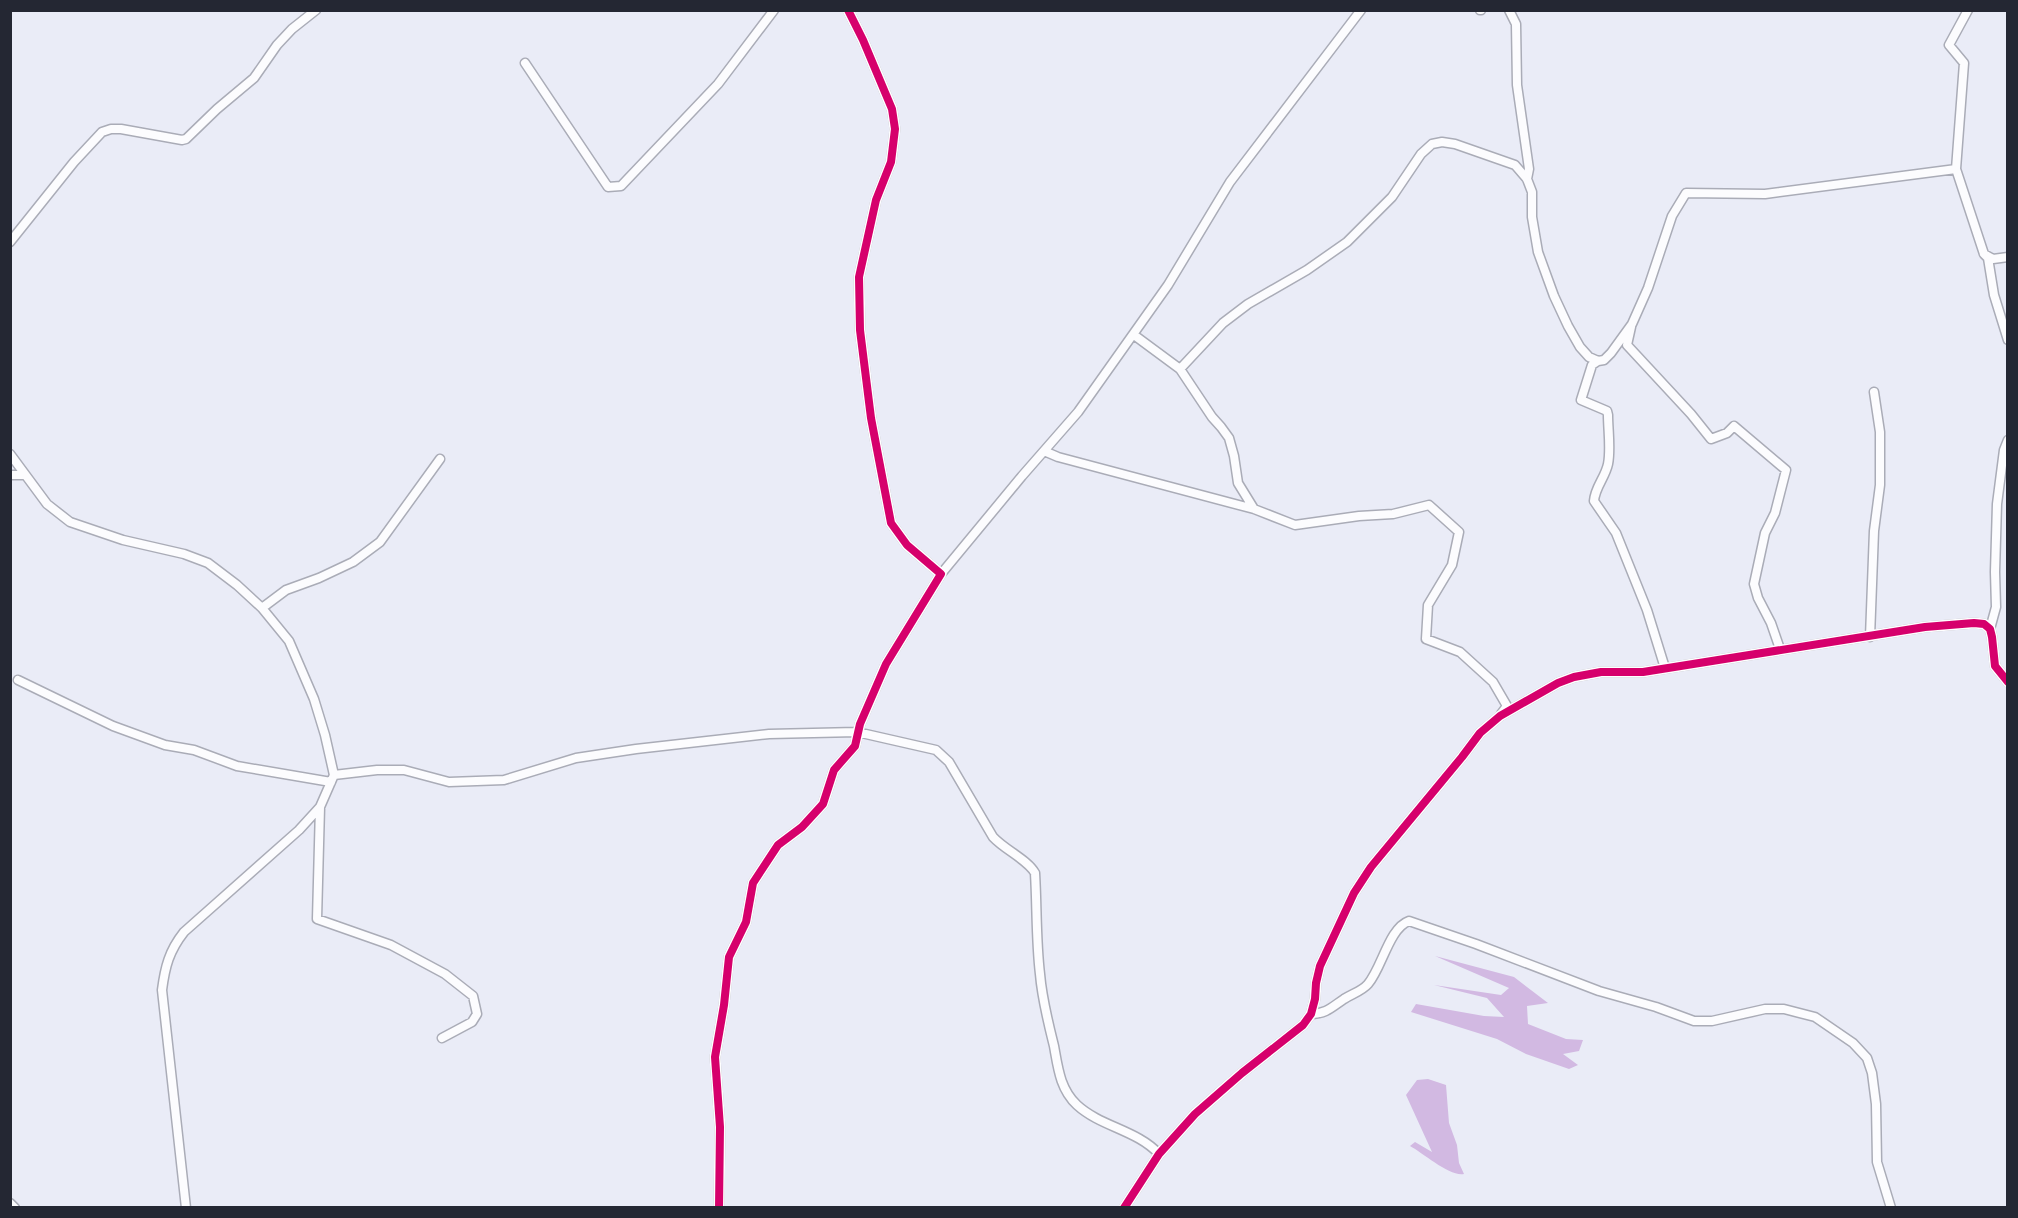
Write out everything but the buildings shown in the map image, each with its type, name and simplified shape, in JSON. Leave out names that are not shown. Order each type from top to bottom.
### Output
[{"type":"street","points":[[10,242],[74,162],[102,132],[121,129],[186,139],[254,78],[277,45],[292,29],[316,10]]},
{"type":"street","points":[[525,63],[609,187],[621,186],[718,84],[774,10]]},
{"type":"street","points":[[848,10],[892,109],[895,129],[891,162],[876,200],[859,278],[860,330],[871,418],[891,523],[907,545],[941,574]]},
{"type":"street","points":[[719,1208],[720,1127],[715,1057],[729,957],[746,922],[753,883],[778,845],[802,827],[823,804],[834,770],[855,746],[857,732],[886,664],[941,574],[1078,412],[1168,285],[1230,183],[1361,10]]},
{"type":"street","points":[[1509,10],[1516,24],[1517,85],[1529,169],[1527,179]]},
{"type":"street","points":[[1968,10],[1949,45],[1964,63],[1956,169],[1984,254],[1988,258],[1994,295],[2007,340]]},
{"type":"street","points":[[1180,369],[1205,341],[1248,304],[1307,270],[1347,242],[1392,196],[1421,154],[1432,144],[1442,142],[1455,144],[1515,165],[1527,179],[1532,192],[1532,217],[1538,252],[1554,296],[1580,346],[1589,357],[1598,361]]},
{"type":"street","points":[[1780,649],[1754,584],[1765,532],[1775,513],[1786,470],[1734,426],[1727,433],[1711,440],[1691,414],[1627,345],[1632,324],[1659,258],[1662,240],[1672,216],[1686,193],[1765,194],[1956,169]]},
{"type":"street","points":[[1984,254],[1994,259],[2007,257]]},
{"type":"street","points":[[1632,324],[1611,353],[1604,360],[1592,364],[1581,400],[1606,411],[1608,415],[1609,462],[1596,488],[1594,501],[1616,533],[1647,609],[1665,668]]},
{"type":"street","points":[[1134,335],[1180,369],[1228,438],[1236,463],[1238,483],[1254,508]]},
{"type":"street","points":[[1870,637],[1874,531],[1880,485],[1880,432],[1874,392]]},
{"type":"street","points":[[2007,440],[1997,504],[1996,607],[1990,629],[1995,666],[2007,682]]},
{"type":"street","points":[[1044,451],[1058,457],[1254,508],[1291,524],[1301,525],[1359,516],[1393,514],[1430,506],[1459,532],[1452,565],[1428,605],[1426,639],[1460,652],[1493,682],[1507,706],[1500,716]]},
{"type":"street","points":[[10,454],[47,504],[70,522],[123,540],[184,554],[208,563],[237,585],[262,608],[289,641],[305,674],[326,735],[332,779],[320,807],[299,830],[184,932],[169,953],[162,990],[183,1207]]},
{"type":"street","points":[[262,608],[286,590],[353,562],[380,542],[440,459]]},
{"type":"street","points":[[10,475],[24,475]]},
{"type":"street","points":[[1124,1208],[1159,1154],[1195,1114],[1303,1025],[1311,1014],[1320,966],[1354,893],[1371,867],[1480,733],[1500,716],[1558,683],[1574,677],[1601,672],[1644,672],[1925,627],[1962,623],[1984,624],[1990,629]]},
{"type":"street","points":[[18,680],[113,726],[165,745],[194,750],[237,766],[332,779],[376,770],[404,770],[449,782],[504,780],[576,758],[769,734],[857,732],[936,750],[949,762],[993,837],[1034,869],[1044,1010],[1064,1087],[1076,1104],[1094,1118],[1143,1141],[1159,1154]]},
{"type":"street","points":[[320,807],[317,919],[391,945],[445,974],[473,996],[477,1014],[472,1022],[442,1038]]},
{"type":"street","points":[[1311,1014],[1329,1011],[1366,986],[1380,965],[1394,936],[1405,922],[1409,921],[1599,991],[1656,1007],[1694,1021],[1712,1021],[1765,1009],[1784,1009],[1815,1017],[1853,1043],[1867,1058],[1872,1073],[1876,1104],[1877,1162],[1891,1208]]},
{"type":"street","points":[[10,1203],[15,1208]]},
{"type":"shaded area","points":[[1435,956],[1514,977],[1548,1003],[1527,1006],[1528,1024],[1566,1039],[1583,1040],[1579,1051],[1563,1054],[1578,1065],[1569,1069],[1526,1054],[1497,1039],[1411,1012],[1416,1004],[1484,1016],[1504,1017],[1487,998],[1434,985],[1501,995],[1509,988]]},
{"type":"shaded area","points":[[1428,1079],[1446,1085],[1449,1123],[1464,1174],[1451,1172],[1410,1146],[1415,1142],[1432,1152],[1406,1095],[1417,1080]]},
{"type":"cycle path","points":[[719,1208],[720,1127],[715,1057],[729,957],[746,922],[753,883],[778,845],[802,827],[823,804],[834,770],[855,746],[860,724],[886,664],[941,574],[907,545],[891,523],[871,418],[860,330],[859,277],[876,200],[891,162],[895,129],[892,109],[848,10]]},
{"type":"cycle path","points":[[1124,1208],[1159,1154],[1195,1114],[1303,1025],[1311,1014],[1320,966],[1354,893],[1371,867],[1480,733],[1500,716],[1558,683],[1574,677],[1601,672],[1643,672],[1925,627],[1974,623],[1984,624],[1990,629],[1995,666],[2008,682]]}]
